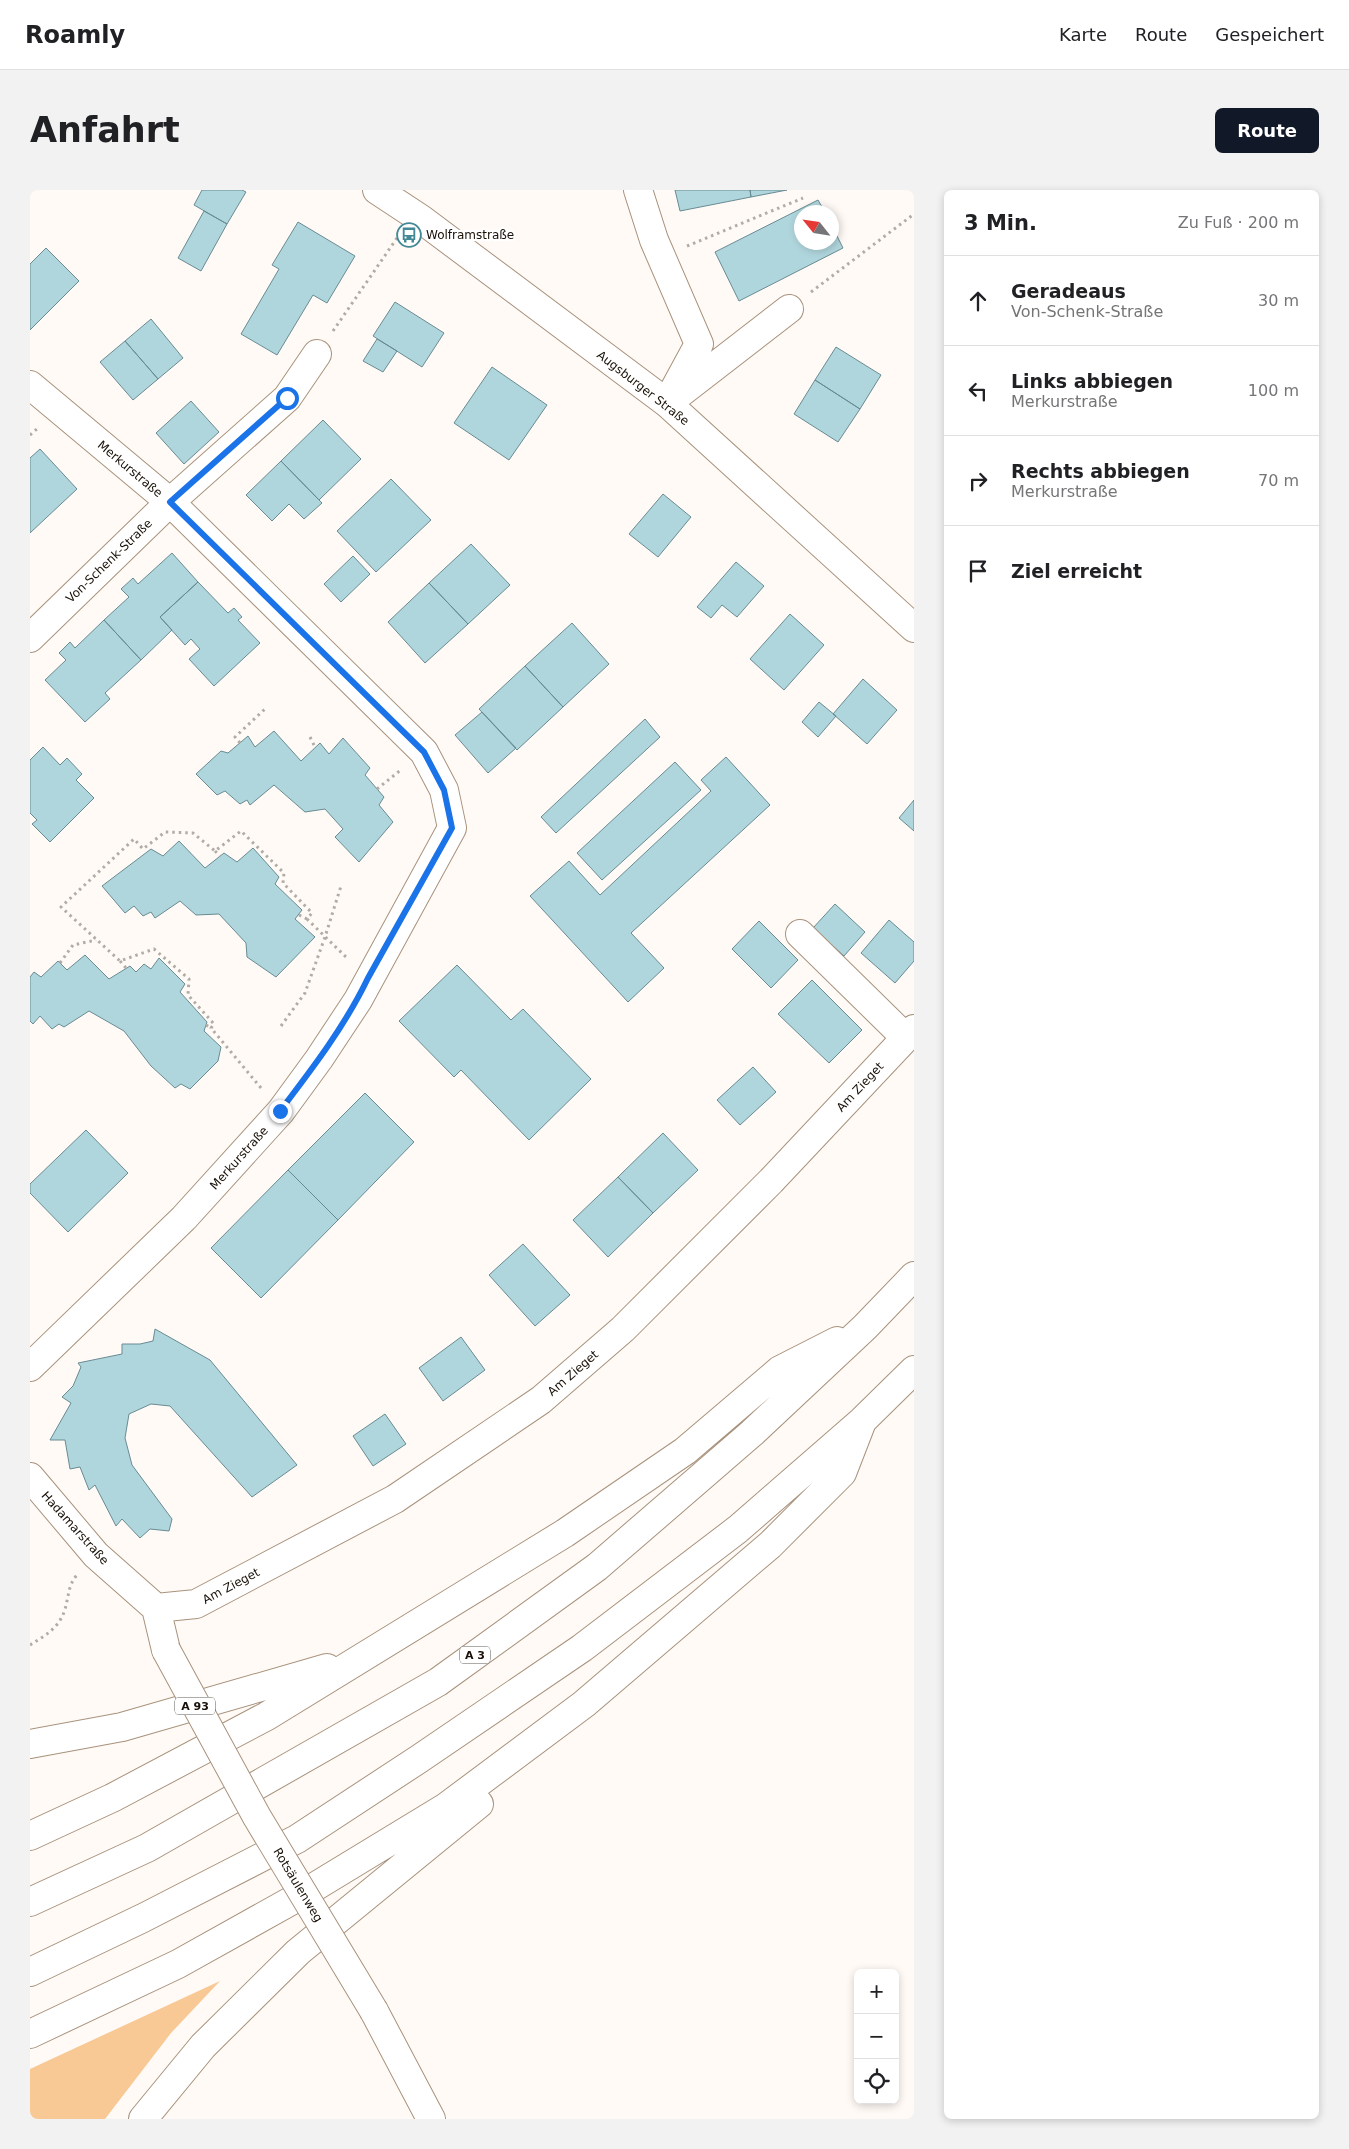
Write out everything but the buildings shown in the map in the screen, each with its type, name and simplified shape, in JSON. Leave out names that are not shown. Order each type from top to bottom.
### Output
[{"type":"main road","name":"Augsburger Straße","points":[[377,190],[429,225],[667,403],[914,628]]},
{"type":"main road","points":[[638,190],[661,256],[698,344],[667,403]]},
{"type":"main road","points":[[667,403],[789,308]]},
{"type":"main road","name":"Von-Schenk-Straße","points":[[30,638],[170,502],[287,398],[317,354]]},
{"type":"main road","name":"Merkurstraße","points":[[30,385],[170,502],[424,752],[444,790],[452,828],[368,978],[358,1000],[320,1059],[280,1111],[184,1218],[30,1367]]},
{"type":"main road","points":[[800,934],[910,1034]]},
{"type":"main road","name":"Am Zieget","points":[[156,1608],[196,1604],[395,1499],[541,1400],[630,1322],[771,1181],[910,1034]]},
{"type":"main road","name":"A 3","points":[[30,1902],[147,1848],[438,1682],[597,1567],[752,1433],[865,1327],[914,1276]]},
{"type":"main road","points":[[30,1836],[112,1798],[267,1716],[597,1511],[685,1451],[780,1370],[865,1327]]},
{"type":"main road","points":[[30,1972],[143,1918],[298,1839],[411,1765],[582,1648],[738,1529],[862,1420],[914,1370]]},
{"type":"main road","points":[[30,2034],[178,1964],[298,1897],[446,1807],[584,1704],[770,1545],[842,1473],[862,1420]]},
{"type":"main road","name":"Hadamarstraße","points":[[30,1477],[96,1555],[156,1608]]},
{"type":"main road","name":"Rotsäulenweg","points":[[156,1608],[166,1650],[257,1817],[374,2011],[431,2119]]},
{"type":"main road","name":"A 93","points":[[30,1744],[122,1727],[357,1659]]},
{"type":"main road","points":[[143,2119],[203,2046],[298,1952],[560,1741],[584,1704]]},
{"type":"path","points":[[661,256],[804,198]]},
{"type":"path","points":[[789,308],[914,214]]},
{"type":"path","points":[[317,354],[382,258]]},
{"type":"path","points":[[30,435],[38,428]]},
{"type":"path","points":[[240,743],[235,737],[266,708]]},
{"type":"path","points":[[310,737],[315,747]]},
{"type":"path","points":[[215,851],[241,831],[284,873],[283,883],[312,912],[307,919]]},
{"type":"path","points":[[126,968],[61,908],[134,839],[145,851],[165,832],[193,833],[220,856]]},
{"type":"path","points":[[281,1026],[305,993],[341,886]]},
{"type":"path","points":[[299,915],[307,919],[368,978]]},
{"type":"path","points":[[60,963],[73,945],[97,940]]},
{"type":"path","points":[[120,961],[154,949],[189,980],[188,995],[214,1024],[211,1028]]},
{"type":"path","points":[[206,1025],[211,1028],[280,1111]]},
{"type":"path","points":[[30,1645],[54,1630],[64,1613],[71,1582],[96,1555]]},
{"type":"shaded area","points":[[220,1981],[171,2033],[105,2119],[30,2119],[30,2069]]},
{"type":"place","name":"Wolframstraße","points":[[409,235]]},
{"type":"route","points":[[280,1111],[320,1059],[358,1000],[368,978],[452,828],[444,790],[424,752],[170,502],[287,398]]}]
